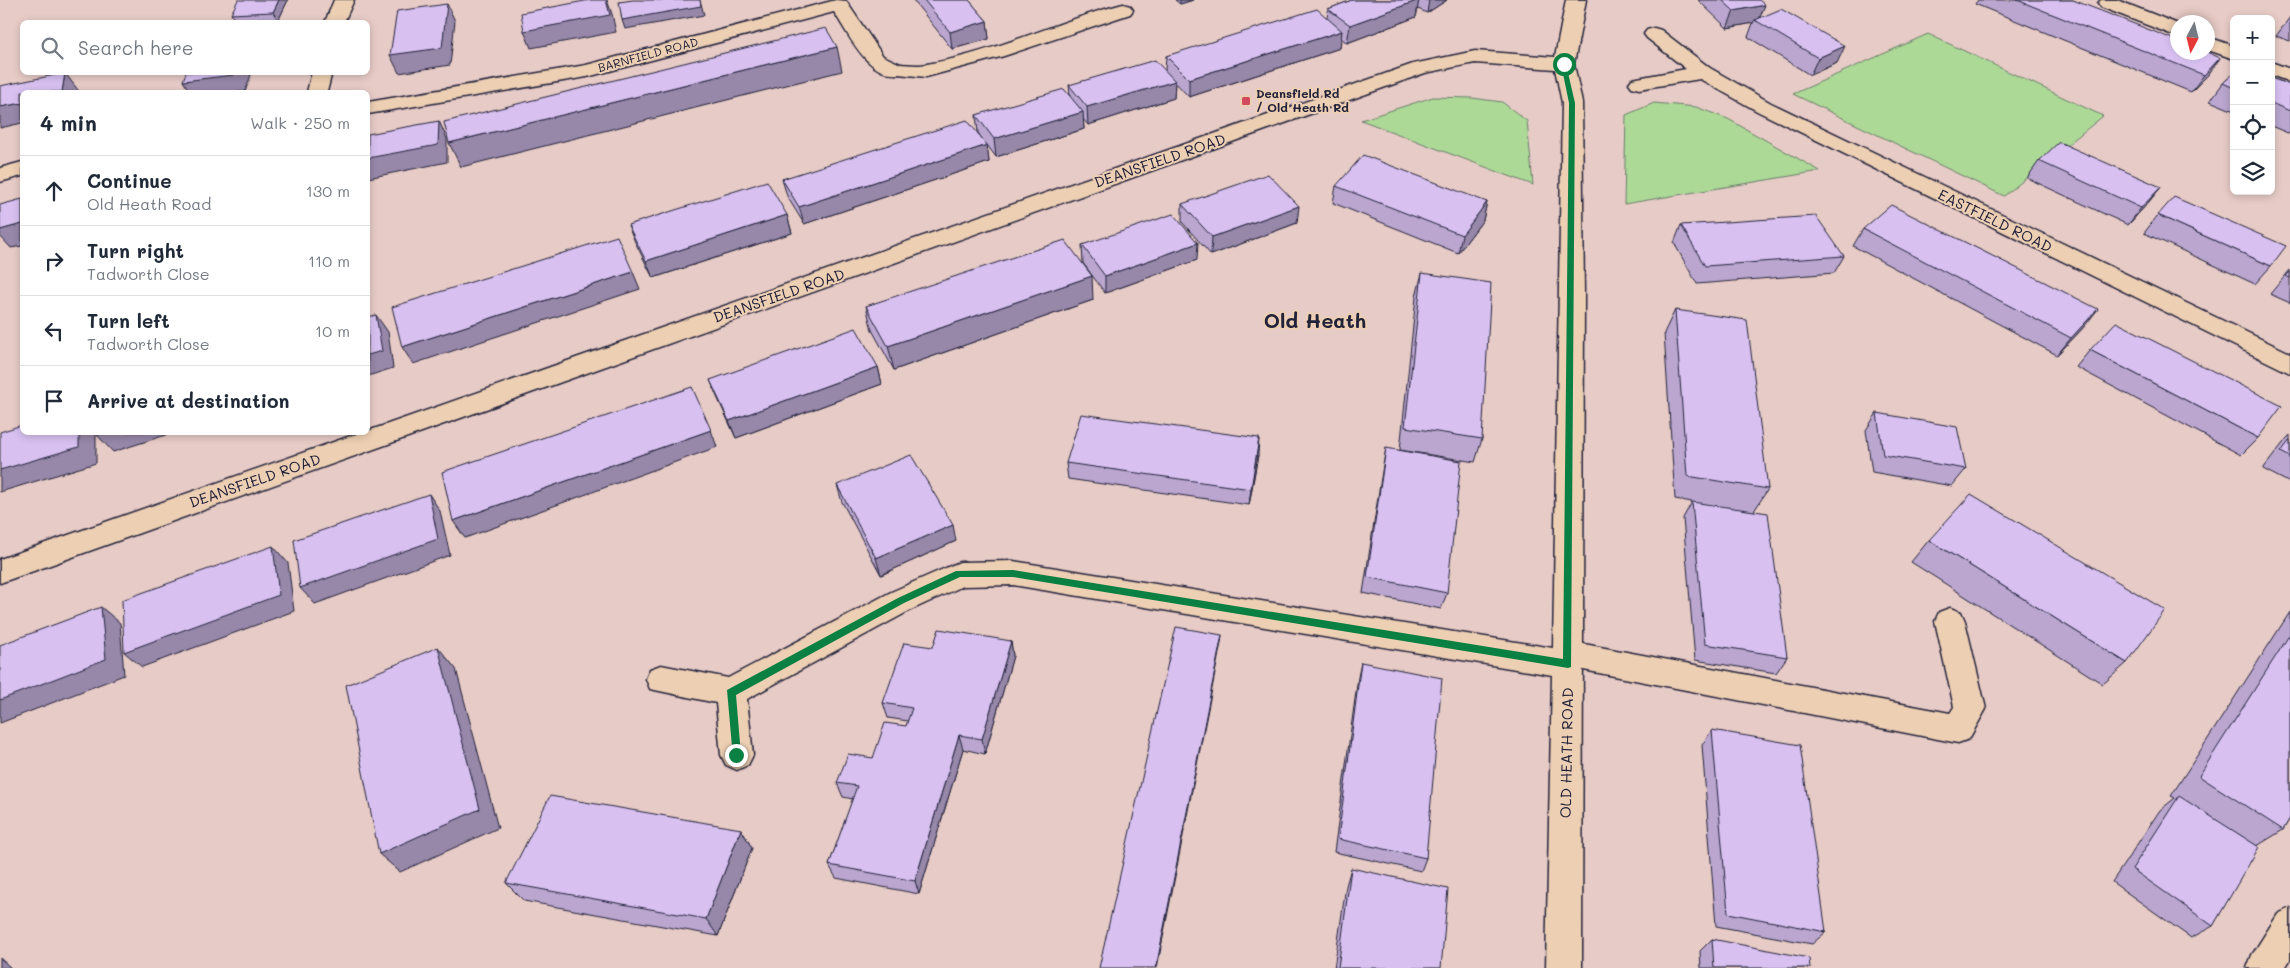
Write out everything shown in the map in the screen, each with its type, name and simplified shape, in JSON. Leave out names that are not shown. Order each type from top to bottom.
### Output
[{"type":"street","points":[[336,20],[344,0]]},
{"type":"street","name":"OLD HEATH ROAD","points":[[1564,968],[1572,103],[1564,64],[1576,0]]},
{"type":"street","points":[[2108,3],[2170,28]]},
{"type":"street","name":"BARNFIELD ROAD","points":[[370,108],[587,71],[839,5],[876,60],[896,70],[926,71],[997,52],[1123,10]]},
{"type":"street","name":"EASTFIELD ROAD","points":[[1654,34],[1703,72],[1764,107],[2290,364]]},
{"type":"street","points":[[2215,46],[2230,51]]},
{"type":"street","name":"DEANSFIELD ROAD","points":[[0,571],[1420,68],[1475,57],[1564,64]]},
{"type":"street","points":[[2275,70],[2290,76]]},
{"type":"street","points":[[1639,83],[1703,72]]},
{"type":"street","points":[[318,90],[321,75]]},
{"type":"street","points":[[0,175],[20,170]]},
{"type":"street","points":[[661,679],[731,692],[901,601],[960,574],[1013,573],[1568,659],[1958,729],[1970,709],[1950,621]]},
{"type":"street","points":[[731,692],[736,755]]},
{"type":"street","points":[[2265,968],[2290,926]]},
{"type":"green space","points":[[1928,34],[2103,116],[2004,196],[1793,94]]},
{"type":"green space","points":[[1433,97],[1472,98],[1502,102],[1527,121],[1533,185],[1361,120]]},
{"type":"green space","points":[[1654,103],[1696,107],[1728,119],[1820,171],[1624,204],[1626,115]]},
{"type":"building","points":[[238,0],[279,0],[273,12],[231,14]]},
{"type":"building","points":[[590,0],[606,0],[610,15],[524,31],[521,13]]},
{"type":"building","points":[[633,0],[700,0],[701,6],[622,20],[619,2]]},
{"type":"building","points":[[924,0],[969,0],[987,21],[950,32]]},
{"type":"building","points":[[1352,0],[1419,0],[1350,25],[1328,9]]},
{"type":"building","points":[[1722,0],[1759,0],[1765,5],[1734,11]]},
{"type":"building","points":[[2017,0],[2073,0],[2170,38],[2170,60],[2215,60],[2215,56],[2220,58],[2204,75]]},
{"type":"building","points":[[447,4],[442,48],[390,55],[397,11]]},
{"type":"building","points":[[1317,9],[1342,31],[1189,79],[1166,56]]},
{"type":"building","points":[[1781,9],[1845,46],[1818,58],[1755,20]]},
{"type":"building","points":[[826,28],[837,47],[449,143],[444,122]]},
{"type":"building","points":[[1155,60],[1175,81],[1087,107],[1069,85]]},
{"type":"building","points":[[55,75],[65,75],[62,90],[20,90],[20,103],[0,107],[0,86]]},
{"type":"building","points":[[185,75],[234,75],[183,81]]},
{"type":"building","points":[[2230,77],[2230,86],[2223,83]]},
{"type":"building","points":[[2275,79],[2290,85],[2290,111],[2275,105]]},
{"type":"building","points":[[1064,89],[1083,112],[994,139],[976,115]]},
{"type":"building","points":[[967,120],[987,145],[799,207],[782,179]]},
{"type":"building","points":[[439,121],[438,145],[370,158],[370,134]]},
{"type":"building","points":[[2059,142],[2161,187],[2141,208],[2039,161]]},
{"type":"building","points":[[1363,155],[1487,202],[1462,235],[1336,186]]},
{"type":"building","points":[[1268,174],[1299,206],[1212,237],[1182,204]]},
{"type":"building","points":[[767,181],[787,215],[646,261],[628,225]]},
{"type":"building","points":[[2174,197],[2286,246],[2271,266],[2158,215]]},
{"type":"building","points":[[20,200],[20,225],[0,230],[0,205]]},
{"type":"building","points":[[1891,205],[2098,309],[2071,338],[1863,229]]},
{"type":"building","points":[[1173,214],[1198,243],[1105,276],[1082,245]]},
{"type":"building","points":[[1816,216],[1844,256],[1705,266],[1681,225]]},
{"type":"building","points":[[617,236],[633,272],[402,347],[392,307]]},
{"type":"building","points":[[1065,240],[1092,276],[888,346],[866,306]]},
{"type":"building","points":[[1422,273],[1491,283],[1482,439],[1405,427]]},
{"type":"building","points":[[1675,310],[1747,320],[1768,489],[1687,476]]},
{"type":"building","points":[[376,315],[382,351],[370,354],[370,316]]},
{"type":"building","points":[[2116,322],[2282,406],[2258,438],[2090,350]]},
{"type":"building","points":[[856,328],[878,367],[729,421],[710,380]]},
{"type":"building","points":[[692,387],[711,430],[453,521],[442,472]]},
{"type":"building","points":[[1877,413],[1957,427],[1966,469],[1883,455]]},
{"type":"building","points":[[1081,414],[1259,438],[1251,489],[1066,463]]},
{"type":"building","points":[[20,426],[20,435],[79,435],[79,447],[0,470],[0,432]]},
{"type":"building","points":[[2290,440],[2290,457],[2281,452]]},
{"type":"building","points":[[1386,448],[1461,461],[1447,593],[1367,577]]},
{"type":"building","points":[[911,455],[953,525],[876,558],[837,485]]},
{"type":"building","points":[[429,494],[438,539],[300,588],[294,540]]},
{"type":"building","points":[[1971,494],[2165,610],[2127,663],[1929,540]]},
{"type":"building","points":[[1692,502],[1768,513],[1787,657],[1705,644]]},
{"type":"building","points":[[273,546],[279,595],[124,652],[122,600]]},
{"type":"building","points":[[101,607],[106,659],[0,700],[0,645]]},
{"type":"building","points":[[1176,627],[1222,635],[1156,968],[1099,968]]},
{"type":"building","points":[[939,629],[1011,641],[982,739],[959,735],[915,881],[829,865],[857,786],[837,783],[848,754],[873,758],[885,723],[906,726],[912,708],[883,703],[904,643],[933,647]]},
{"type":"building","points":[[2290,634],[2290,818],[2283,830],[2199,776]]},
{"type":"building","points":[[438,647],[480,809],[379,854],[346,685]]},
{"type":"building","points":[[1361,662],[1442,678],[1426,858],[1338,839]]},
{"type":"building","points":[[1712,730],[1800,745],[1826,932],[1728,913]]},
{"type":"building","points":[[550,796],[741,829],[706,919],[506,883]]},
{"type":"building","points":[[2179,796],[2259,847],[2213,926],[2132,869]]},
{"type":"building","points":[[1351,868],[1448,889],[1441,968],[1338,968]]},
{"type":"building","points":[[1712,939],[1809,958],[1810,968],[1714,968]]},
{"type":"place","name":"Deansfield Rd / Old Heath Rd","points":[[1246,101]]},
{"type":"district","name":"Old Heath","points":[[1315,321]]},
{"type":"route","points":[[736,755],[731,692],[901,601],[960,574],[1013,573],[1568,664],[1572,103],[1564,64]]}]
